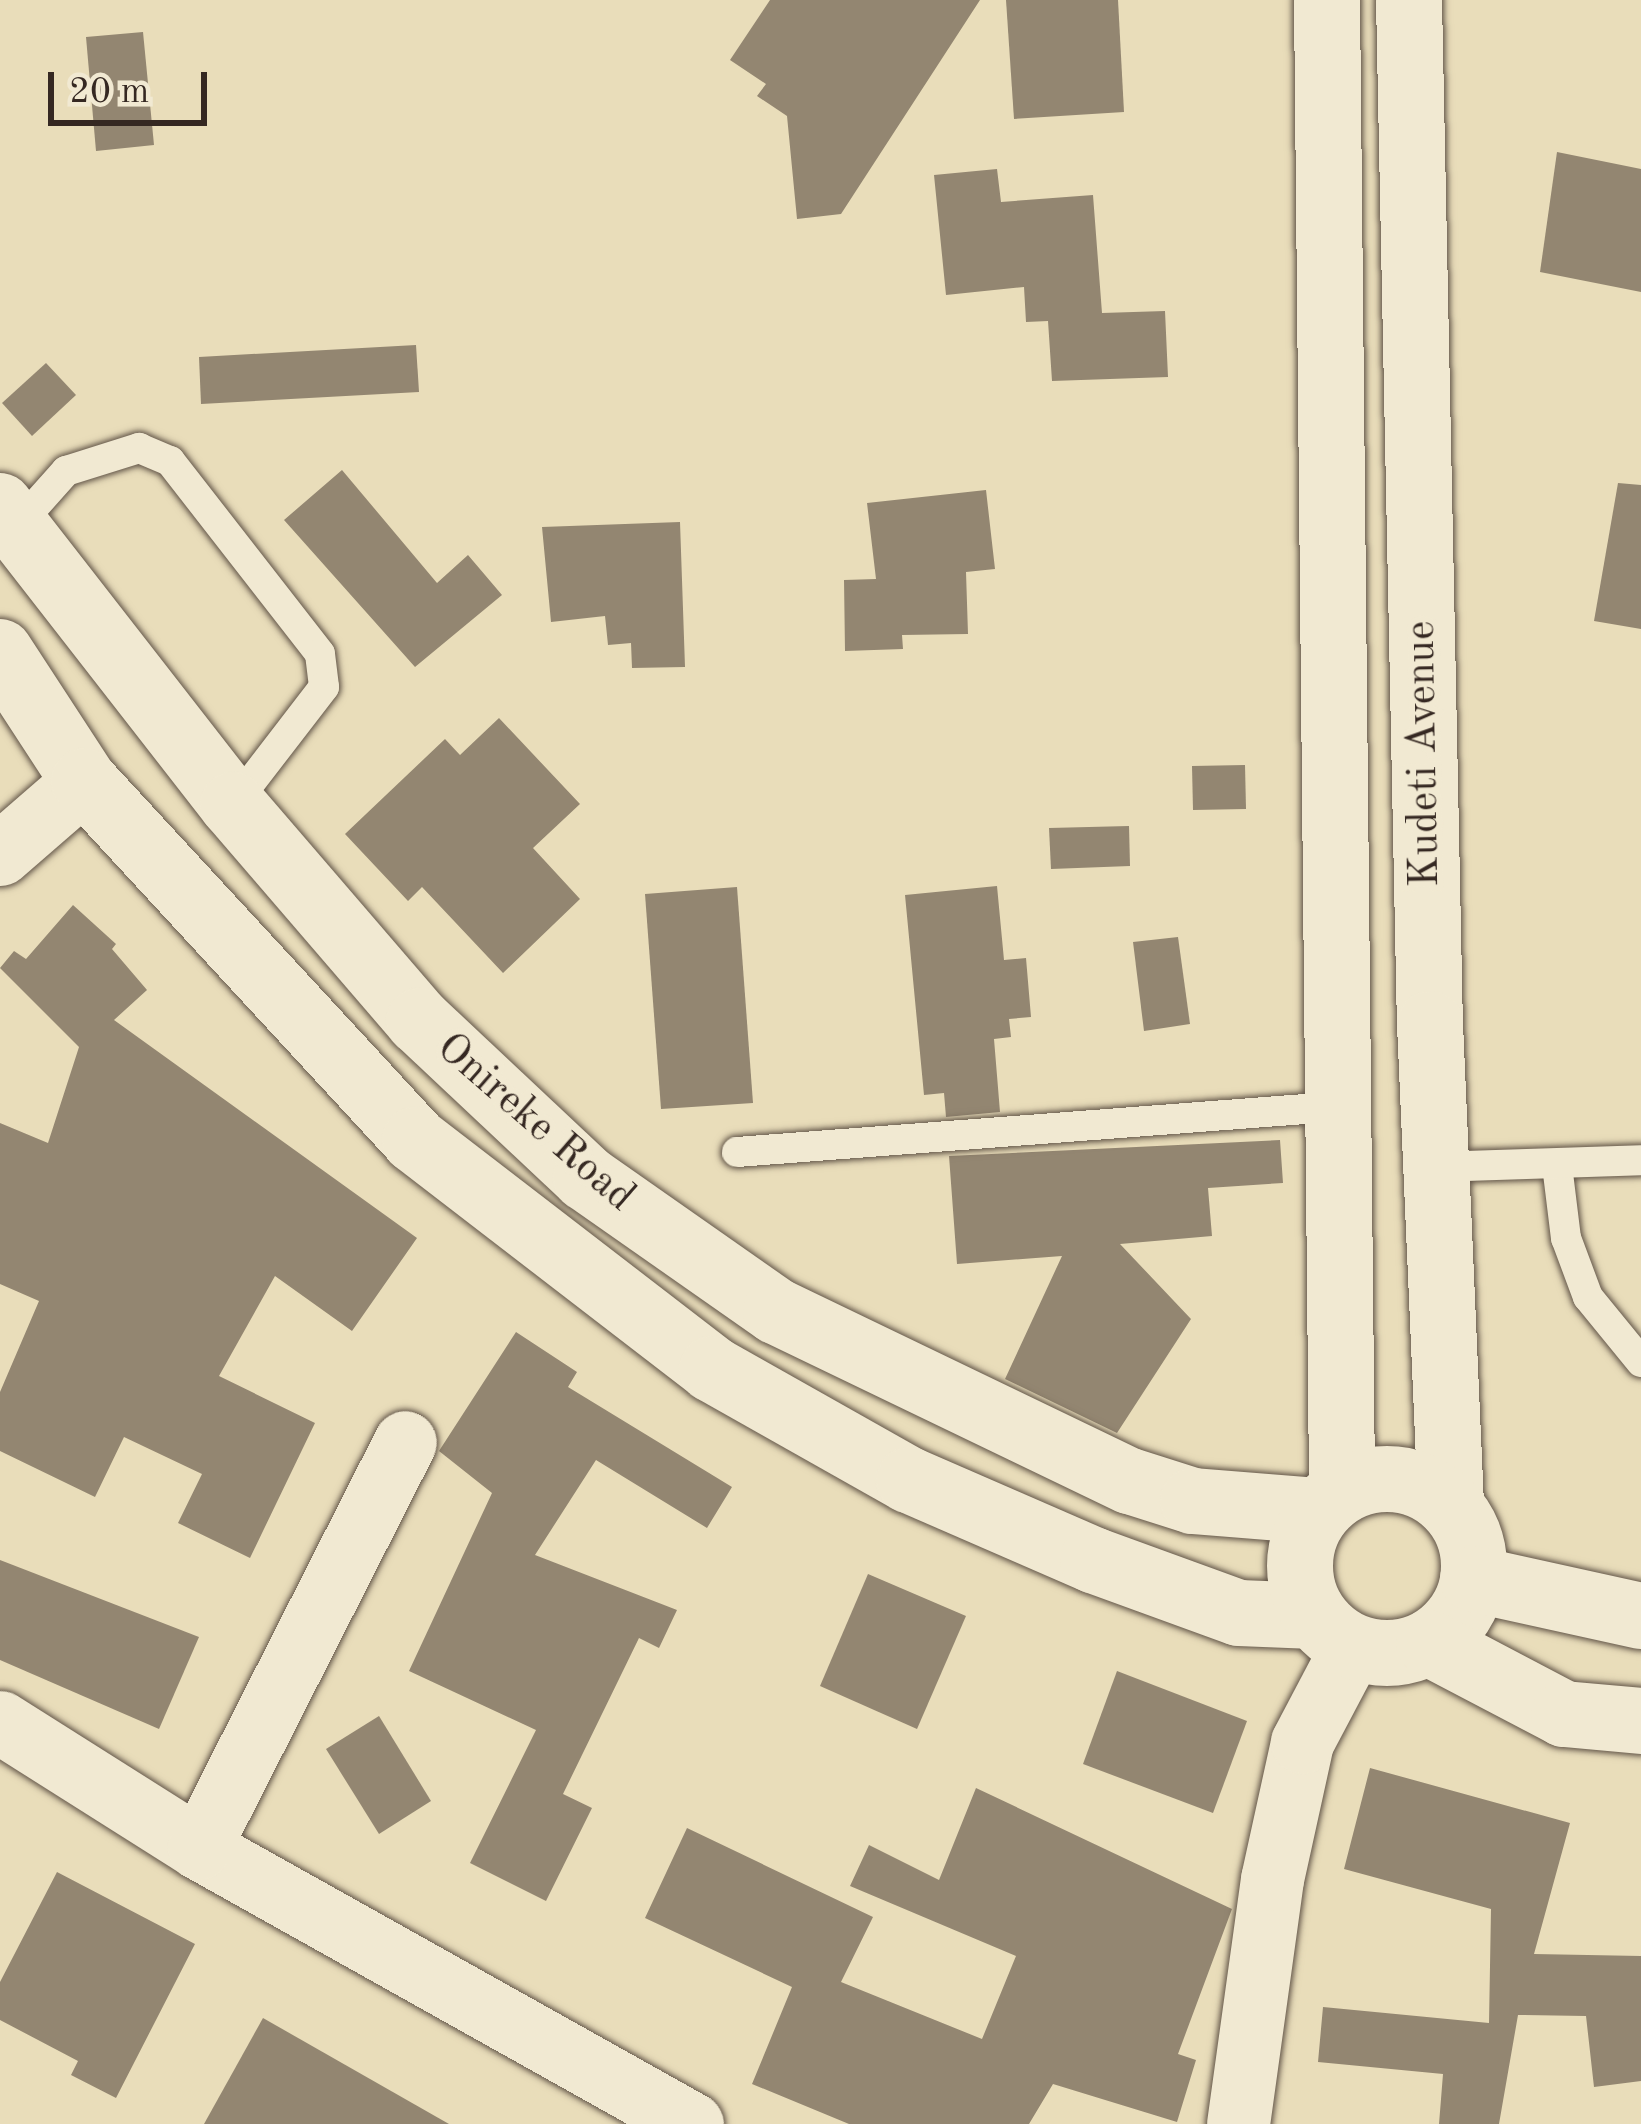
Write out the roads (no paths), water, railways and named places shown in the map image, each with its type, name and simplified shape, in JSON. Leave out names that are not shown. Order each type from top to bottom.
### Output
[{"type":"main road","name":"Kudeti Avenue","points":[[1327,0],[1344,1106],[1330,1500]]},
{"type":"main road","name":"Kudeti Avenue","points":[[1409,0],[1435,1167],[1451,1507]]},
{"type":"main road","name":"Onireke Road","points":[[8,516],[233,805],[419,1021],[569,1162],[776,1311],[1130,1480],[1193,1501],[1330,1500]]},
{"type":"main road","name":"Onireke Road","points":[[0,652],[84,781],[416,1140],[712,1369],[909,1480],[1093,1560],[1240,1613],[1333,1631]]},
{"type":"main road","points":[[1399,1480],[1451,1507],[1470,1540],[1473,1579],[1466,1604],[1429,1643],[1378,1654],[1333,1631],[1300,1581],[1302,1544],[1330,1500],[1399,1480]]},
{"type":"main road","points":[[1473,1579],[1641,1616]]},
{"type":"main road","points":[[1429,1643],[1564,1714],[1641,1721]]},
{"type":"street","points":[[0,854],[84,781]]},
{"type":"street","points":[[199,1847],[405,1442]]},
{"type":"street","points":[[1238,2124],[1271,1879],[1333,1631]]},
{"type":"street","points":[[0,1722],[199,1847],[692,2124]]},
{"type":"lane","points":[[8,516],[66,471],[139,448],[170,461],[320,654],[324,687],[233,805]]},
{"type":"lane","points":[[737,1151],[1344,1106]]},
{"type":"lane","points":[[1435,1167],[1641,1160]]},
{"type":"lane","points":[[1557,1165],[1567,1238],[1588,1297],[1641,1362]]}]
